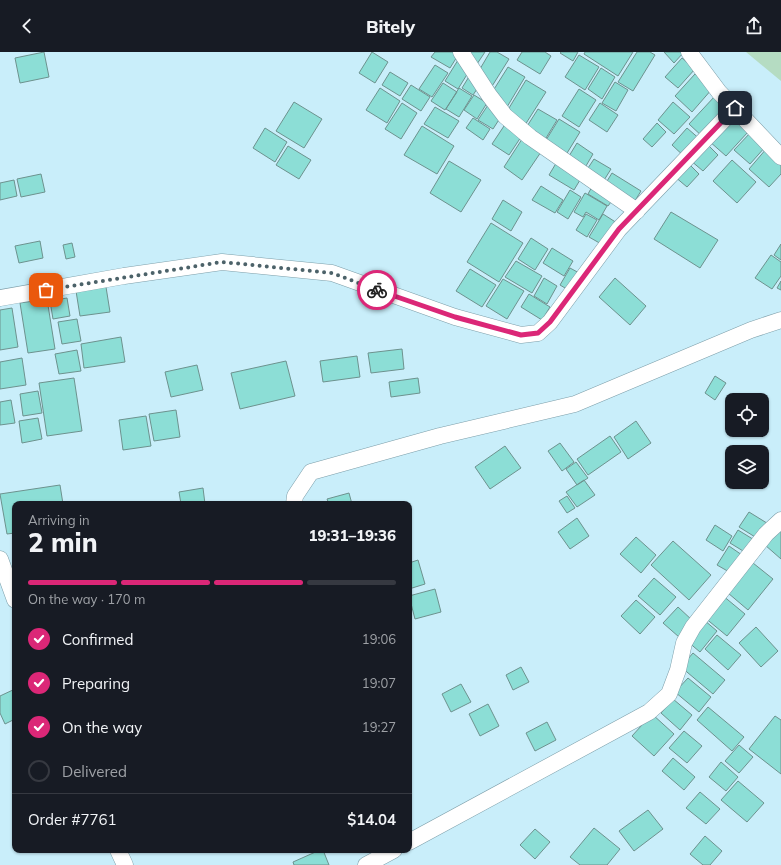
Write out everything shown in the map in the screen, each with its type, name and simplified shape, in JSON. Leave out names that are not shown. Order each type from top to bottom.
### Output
[{"type":"street","points":[[461,52],[505,116],[530,137],[637,211]]},
{"type":"street","points":[[689,52],[719,92],[781,157]]},
{"type":"street","points":[[0,298],[124,276],[222,262],[332,273],[455,317],[521,335],[538,333],[550,322],[619,229],[735,108]]},
{"type":"street","points":[[294,501],[295,496],[311,472],[440,436],[575,404],[751,330],[781,320]]},
{"type":"street","points":[[412,840],[649,712],[670,694],[678,670],[684,643],[693,626],[766,534],[781,520]]},
{"type":"street","points":[[0,559],[12,592]]},
{"type":"street","points":[[119,853],[125,865]]},
{"type":"street","points":[[366,865],[388,853]]},
{"type":"green space","points":[[746,52],[781,52],[781,81]]},
{"type":"building","points":[[44,52],[49,77],[20,83],[15,58]]},
{"type":"building","points":[[372,52],[388,62],[375,83],[359,73]]},
{"type":"building","points":[[435,52],[460,52],[450,68],[431,57]]},
{"type":"building","points":[[466,52],[485,52],[477,64]]},
{"type":"building","points":[[490,52],[497,52],[509,59],[489,91],[477,74]]},
{"type":"building","points":[[522,52],[545,52],[551,56],[540,74],[517,60]]},
{"type":"building","points":[[578,52],[573,61],[560,53]]},
{"type":"building","points":[[585,52],[633,52],[618,76],[584,54]]},
{"type":"building","points":[[637,52],[650,52],[655,55],[633,91],[618,82]]},
{"type":"building","points":[[664,52],[684,52],[674,63]]},
{"type":"building","points":[[579,55],[599,67],[585,90],[565,77]]},
{"type":"building","points":[[682,58],[695,69],[678,88],[665,77]]},
{"type":"building","points":[[458,60],[471,68],[458,89],[445,81]]},
{"type":"building","points":[[435,65],[448,73],[432,97],[419,89]]},
{"type":"building","points":[[508,67],[525,77],[504,112],[491,94]]},
{"type":"building","points":[[601,68],[615,77],[602,99],[588,89]]},
{"type":"building","points":[[390,72],[408,83],[400,96],[382,85]]},
{"type":"building","points":[[695,74],[712,89],[692,112],[675,96]]},
{"type":"building","points":[[470,75],[481,83],[473,95],[462,88]]},
{"type":"building","points":[[526,80],[546,92],[525,125],[506,113]]},
{"type":"building","points":[[615,82],[628,90],[616,111],[602,103]]},
{"type":"building","points":[[443,83],[457,92],[445,110],[431,101]]},
{"type":"building","points":[[411,85],[430,97],[421,111],[402,99]]},
{"type":"building","points":[[380,88],[400,101],[387,123],[366,110]]},
{"type":"building","points":[[459,88],[472,96],[459,117],[446,109]]},
{"type":"building","points":[[579,89],[596,100],[579,127],[562,116]]},
{"type":"building","points":[[474,95],[487,103],[477,119],[464,110]]},
{"type":"building","points":[[715,96],[730,109],[704,138],[689,124]]},
{"type":"building","points":[[294,102],[322,119],[304,148],[276,131]]},
{"type":"building","points":[[673,102],[690,117],[674,134],[658,120]]},
{"type":"building","points":[[402,103],[417,113],[401,139],[385,129]]},
{"type":"building","points":[[600,103],[618,115],[607,132],[589,120]]},
{"type":"building","points":[[488,105],[502,115],[493,129],[478,120]]},
{"type":"building","points":[[435,107],[459,121],[448,138],[424,124]]},
{"type":"building","points":[[538,109],[557,120],[543,143],[524,131]]},
{"type":"building","points":[[731,117],[748,132],[726,156],[709,141]]},
{"type":"building","points":[[473,118],[490,129],[483,140],[466,128]]},
{"type":"building","points":[[559,119],[580,132],[564,158],[543,145]]},
{"type":"building","points":[[506,123],[523,134],[509,155],[492,144]]},
{"type":"building","points":[[657,123],[666,132],[652,147],[643,139]]},
{"type":"building","points":[[422,126],[454,146],[437,174],[404,155]]},
{"type":"building","points":[[265,128],[287,142],[275,162],[253,148]]},
{"type":"building","points":[[687,128],[702,141],[686,158],[672,145]]},
{"type":"building","points":[[751,132],[766,146],[750,164],[734,150]]},
{"type":"building","points":[[524,136],[543,149],[522,180],[504,167]]},
{"type":"building","points":[[577,143],[593,154],[583,171],[566,161]]},
{"type":"building","points":[[706,143],[718,155],[703,171],[690,160]]},
{"type":"building","points":[[288,146],[311,160],[299,179],[276,165]]},
{"type":"building","points":[[767,148],[781,161],[781,174],[769,187],[749,169]]},
{"type":"building","points":[[594,159],[611,169],[601,185],[584,174]]},
{"type":"building","points":[[558,160],[583,175],[574,190],[549,175]]},
{"type":"building","points":[[732,160],[756,182],[737,203],[713,181]]},
{"type":"building","points":[[449,161],[481,180],[461,212],[430,193]]},
{"type":"building","points":[[687,162],[699,174],[687,187],[674,176]]},
{"type":"building","points":[[612,173],[641,191],[633,204],[604,186]]},
{"type":"building","points":[[41,174],[45,192],[21,197],[17,179]]},
{"type":"building","points":[[14,180],[17,196],[0,200],[0,183]]},
{"type":"building","points":[[593,185],[614,198],[608,206],[588,194]]},
{"type":"building","points":[[541,186],[563,200],[555,213],[532,200]]},
{"type":"building","points":[[570,190],[581,197],[568,219],[557,212]]},
{"type":"building","points":[[585,193],[607,206],[599,220],[586,212],[583,217],[574,212]]},
{"type":"building","points":[[503,200],[522,212],[511,231],[492,219]]},
{"type":"building","points":[[671,212],[718,240],[700,268],[654,239]]},
{"type":"building","points":[[586,214],[597,220],[587,237],[576,230]]},
{"type":"building","points":[[603,214],[617,223],[603,245],[589,237]]},
{"type":"building","points":[[491,223],[523,243],[499,282],[467,262]]},
{"type":"building","points":[[531,238],[548,249],[535,270],[518,259]]},
{"type":"building","points":[[40,241],[43,258],[19,263],[15,246]]},
{"type":"building","points":[[72,243],[75,257],[66,259],[63,245]]},
{"type":"building","points":[[781,244],[781,260],[774,255]]},
{"type":"building","points":[[552,248],[573,261],[564,276],[543,263]]},
{"type":"building","points":[[771,255],[781,262],[781,276],[772,289],[755,278]]},
{"type":"building","points":[[516,261],[542,276],[532,293],[505,277]]},
{"type":"building","points":[[570,268],[581,274],[570,291],[560,285]]},
{"type":"building","points":[[470,269],[496,285],[482,307],[456,291]]},
{"type":"building","points":[[544,278],[557,286],[547,304],[534,296]]},
{"type":"building","points":[[615,278],[646,306],[630,325],[599,297]]},
{"type":"building","points":[[503,279],[524,291],[507,319],[486,306]]},
{"type":"building","points":[[781,281],[781,290],[777,288]]},
{"type":"building","points":[[106,287],[110,312],[80,316],[76,291]]},
{"type":"building","points":[[529,294],[550,307],[542,320],[521,307]]},
{"type":"building","points":[[67,298],[70,316],[53,319],[50,301]]},
{"type":"building","points":[[47,299],[55,349],[28,353],[20,303]]},
{"type":"building","points":[[12,308],[18,347],[0,350],[0,310]]},
{"type":"building","points":[[77,319],[81,341],[62,344],[58,322]]},
{"type":"building","points":[[121,337],[125,362],[84,368],[81,344]]},
{"type":"building","points":[[402,349],[404,369],[371,373],[368,353]]},
{"type":"building","points":[[77,350],[81,371],[59,374],[55,354]]},
{"type":"building","points":[[357,356],[360,377],[323,382],[320,361]]},
{"type":"building","points":[[22,358],[26,385],[0,389],[0,362]]},
{"type":"building","points":[[286,361],[295,396],[240,409],[231,373]]},
{"type":"building","points":[[197,365],[203,390],[171,397],[165,372]]},
{"type":"building","points":[[715,376],[726,383],[715,400],[705,393]]},
{"type":"building","points":[[74,378],[82,431],[47,436],[39,383]]},
{"type":"building","points":[[418,378],[420,393],[391,397],[389,382]]},
{"type":"building","points":[[38,391],[42,413],[23,416],[20,394]]},
{"type":"building","points":[[11,400],[15,423],[0,425],[0,402]]},
{"type":"building","points":[[176,410],[180,437],[154,441],[149,414]]},
{"type":"building","points":[[146,416],[151,446],[123,450],[119,420]]},
{"type":"building","points":[[38,418],[42,439],[22,443],[19,421]]},
{"type":"building","points":[[636,421],[651,443],[628,459],[614,437]]},
{"type":"building","points":[[610,436],[621,452],[588,475],[577,459]]},
{"type":"building","points":[[560,443],[574,462],[562,471],[548,451]]},
{"type":"building","points":[[505,446],[521,468],[490,489],[475,467]]},
{"type":"building","points":[[576,462],[588,478],[577,485],[566,469]]},
{"type":"building","points":[[584,480],[595,495],[577,507],[566,492]]},
{"type":"building","points":[[60,485],[63,501],[12,501],[12,533],[7,534],[0,494]]},
{"type":"building","points":[[203,488],[205,501],[180,501],[179,492]]},
{"type":"building","points":[[349,493],[351,501],[328,501],[327,499]]},
{"type":"building","points":[[567,496],[575,508],[567,513],[559,501]]},
{"type":"building","points":[[749,512],[770,525],[760,540],[739,527]]},
{"type":"building","points":[[577,518],[589,536],[570,549],[558,532]]},
{"type":"building","points":[[715,525],[732,536],[723,551],[706,540]]},
{"type":"building","points":[[781,527],[781,559],[765,545]]},
{"type":"building","points":[[738,530],[756,541],[748,554],[730,543]]},
{"type":"building","points":[[636,537],[656,555],[641,573],[620,554]]},
{"type":"building","points":[[673,541],[711,575],[689,600],[651,565]]},
{"type":"building","points":[[729,546],[742,555],[731,573],[717,565]]},
{"type":"building","points":[[418,560],[425,584],[412,588],[412,562]]},
{"type":"building","points":[[753,563],[773,579],[748,610],[728,593]]},
{"type":"building","points":[[654,578],[676,597],[660,615],[638,596]]},
{"type":"building","points":[[435,589],[441,612],[415,619],[412,608],[412,595]]},
{"type":"building","points":[[722,595],[745,614],[727,636],[704,617]]},
{"type":"building","points":[[636,600],[655,617],[640,634],[621,616]]},
{"type":"building","points":[[678,607],[693,621],[679,637],[663,623]]},
{"type":"building","points":[[704,620],[717,631],[700,652],[687,641]]},
{"type":"building","points":[[756,627],[778,651],[761,667],[739,643]]},
{"type":"building","points":[[717,635],[741,655],[728,670],[705,649]]},
{"type":"building","points":[[693,653],[725,680],[713,694],[681,667]]},
{"type":"building","points":[[521,667],[529,682],[513,690],[506,675]]},
{"type":"building","points":[[688,678],[711,697],[699,712],[675,692]]},
{"type":"building","points":[[461,684],[471,702],[451,712],[442,694]]},
{"type":"building","points":[[12,690],[12,720],[5,724],[0,713],[0,696]]},
{"type":"building","points":[[673,699],[692,715],[680,730],[661,713]]},
{"type":"building","points":[[488,704],[499,726],[480,736],[469,714]]},
{"type":"building","points":[[708,707],[744,737],[732,751],[697,720]]},
{"type":"building","points":[[652,714],[674,734],[654,756],[632,736]]},
{"type":"building","points":[[775,716],[781,720],[781,774],[749,749]]},
{"type":"building","points":[[547,722],[556,740],[535,751],[526,733]]},
{"type":"building","points":[[684,731],[702,746],[687,763],[669,748]]},
{"type":"building","points":[[739,745],[753,757],[739,773],[725,761]]},
{"type":"building","points":[[673,758],[695,777],[684,790],[662,771]]},
{"type":"building","points":[[721,762],[738,777],[726,791],[709,777]]},
{"type":"building","points":[[738,781],[764,803],[747,822],[721,800]]},
{"type":"building","points":[[700,792],[720,809],[706,824],[686,808]]},
{"type":"building","points":[[648,810],[663,829],[634,851],[619,831]]},
{"type":"building","points":[[594,828],[620,849],[607,865],[580,865],[570,857]]},
{"type":"building","points":[[535,829],[550,842],[535,859],[520,845]]},
{"type":"building","points":[[705,836],[722,851],[710,865],[703,865],[690,854]]},
{"type":"building","points":[[313,853],[324,853],[329,865],[294,865],[293,862]]},
{"type":"way so far","points":[[46,290],[124,276],[222,262],[332,273],[377,290]]},
{"type":"route","points":[[377,290],[468,321],[521,335],[538,333],[550,322],[619,229],[735,108]]}]
